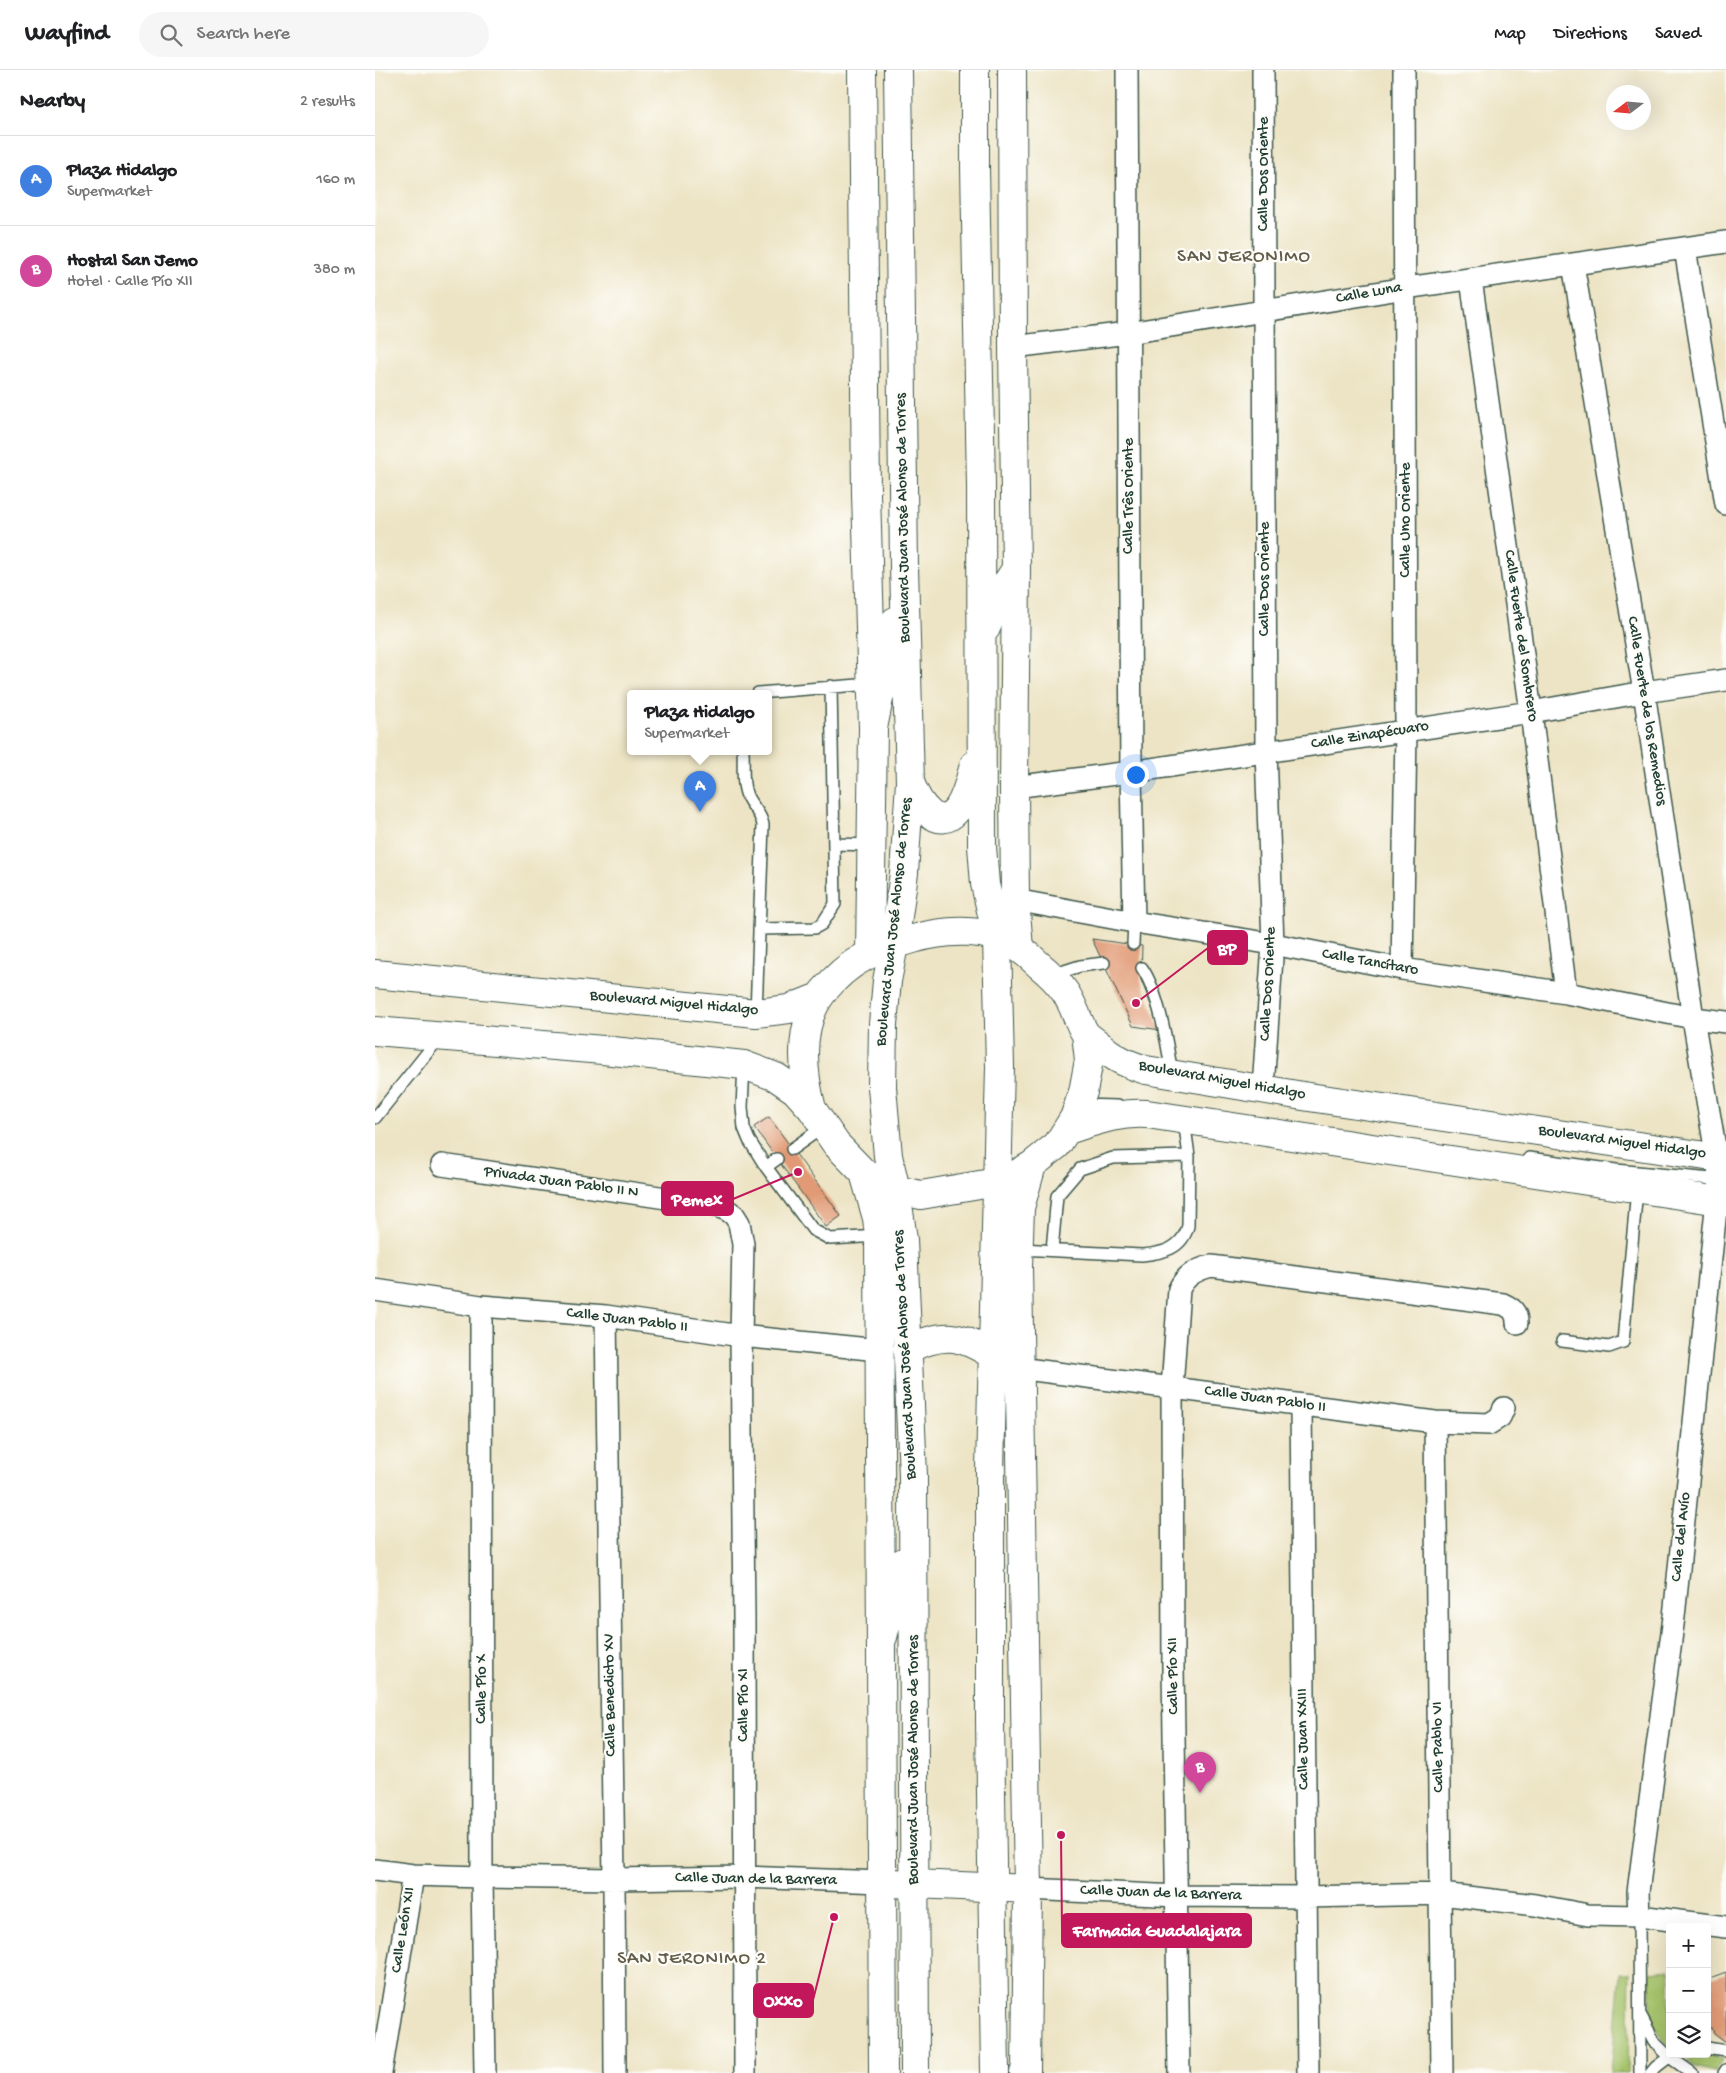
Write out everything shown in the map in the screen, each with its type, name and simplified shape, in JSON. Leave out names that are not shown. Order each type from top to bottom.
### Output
[{"type":"main road","points":[[862,70],[867,494],[873,728],[872,844],[882,949]]},
{"type":"main road","name":"Boulevard Juan José Alonso de Torres","points":[[898,70],[904,567],[910,782],[903,873],[882,949],[887,981],[884,1007],[882,1086],[888,1156],[896,1190],[905,1275],[913,1476],[915,2073]]},
{"type":"main road","points":[[975,70],[983,867],[987,898],[1008,942]]},
{"type":"main road","points":[[995,2073],[990,1469],[1000,1067],[1008,942],[1015,900],[1016,568],[1012,70]]},
{"type":"main road","points":[[873,728],[904,567]]},
{"type":"main road","points":[[982,641],[993,609],[1016,568]]},
{"type":"main road","points":[[910,782],[920,804],[930,814],[937,817],[949,816],[960,805],[981,744]]},
{"type":"main road","name":"Boulevard Miguel Hidalgo","points":[[375,974],[756,1013],[815,1006],[836,978],[882,949],[922,936],[946,932],[966,932],[1008,942],[1051,976],[1073,1005],[1090,1053],[1116,1059],[1146,1070],[1263,1088],[1722,1176]]},
{"type":"main road","points":[[815,1006],[804,1047],[805,1083],[818,1118]]},
{"type":"main road","points":[[375,1031],[603,1050],[745,1065],[776,1077],[795,1090],[846,1156],[864,1173],[896,1190],[921,1195],[997,1182],[1015,1175],[1045,1157],[1057,1145],[1067,1130],[1079,1104],[1090,1053]]},
{"type":"main road","points":[[1067,1130],[1117,1115],[1131,1113],[1637,1189],[1722,1176]]},
{"type":"main road","points":[[1025,2071],[1028,1889],[1023,1543],[1018,1368],[1021,1200],[1032,1165]]},
{"type":"main road","name":"Boulevard Juan José Alonso de Torres","points":[[864,1173],[877,1218],[879,1236],[883,1637],[883,2073]]},
{"type":"main road","points":[[994,1356],[1019,1258]]},
{"type":"main road","points":[[907,1349],[933,1338],[950,1337],[974,1343],[994,1356]]},
{"type":"main road","points":[[883,1637],[913,1529]]},
{"type":"main road","name":"Calle Juan de la Barrera","points":[[883,1882],[1028,1889]]},
{"type":"street","name":"Calle Três Oriente","points":[[1127,70],[1131,772],[1134,922]]},
{"type":"street","name":"Calle Dos Oriente","points":[[1263,70],[1266,751],[1273,944],[1263,1088]]},
{"type":"street","name":"Calle Uno Oriente","points":[[1402,969],[1406,730],[1404,70]]},
{"type":"street","name":"Calle Luna","points":[[1013,347],[1128,333],[1471,278],[1726,242]]},
{"type":"street","points":[[1685,248],[1726,504]]},
{"type":"street","name":"Calle Fuerte de los Remedios","points":[[1573,264],[1644,692],[1693,1018],[1722,1176]]},
{"type":"street","name":"Calle Fuerte del Sombrero","points":[[1471,278],[1531,712],[1566,993]]},
{"type":"street","name":"Calle Zinapécuaro","points":[[1014,787],[1131,772],[1531,712],[1726,680]]},
{"type":"street","name":"Calle Tancítaro","points":[[1015,900],[1134,922],[1273,944],[1402,969],[1566,993],[1693,1018],[1726,1022]]},
{"type":"street","name":"Privada Juan Pablo II N","points":[[442,1165],[714,1205],[727,1210],[734,1215],[739,1223],[743,1244],[741,1336]]},
{"type":"street","name":"Calle del Avío","points":[[1639,1916],[1638,1892],[1674,1616],[1722,1176]]},
{"type":"street","name":"Calle Pío XII","points":[[1179,2073],[1178,1896],[1173,1668],[1172,1388],[1179,1289],[1184,1280],[1198,1269],[1211,1266],[1503,1304],[1514,1311],[1517,1316],[1517,1323]]},
{"type":"street","name":"Calle Juan Pablo II","points":[[375,1290],[481,1306],[606,1316],[741,1336],[879,1350]]},
{"type":"street","name":"Calle Pío X","points":[[481,1306],[482,1877],[485,2073]]},
{"type":"street","name":"Calle Benedicto XV","points":[[606,1316],[615,2073]]},
{"type":"street","name":"Calle Pío XI","points":[[741,1336],[745,2073]]},
{"type":"street","name":"Calle Juan Pablo II","points":[[1018,1368],[1435,1422],[1489,1424],[1500,1417],[1504,1408]]},
{"type":"street","name":"Calle Juan XXIII","points":[[1301,1406],[1308,2073]]},
{"type":"street","name":"Calle Pablo VI","points":[[1435,1422],[1442,2073]]},
{"type":"street","name":"Calle Juan de la Barrera","points":[[375,1870],[413,1875],[482,1877],[614,1879],[745,1877],[883,1882]]},
{"type":"street","name":"Calle León XII","points":[[381,2073],[413,1875]]},
{"type":"street","name":"Calle Juan de la Barrera","points":[[1028,1889],[1178,1896],[1305,1897],[1441,1894],[1535,1905],[1588,1915],[1639,1916],[1726,1927]]},
{"type":"lane","points":[[772,692],[871,684]]},
{"type":"lane","points":[[759,929],[815,928],[822,924],[835,904],[831,686]]},
{"type":"lane","points":[[743,755],[744,788],[748,798],[761,816],[763,824],[756,1013]]},
{"type":"lane","points":[[835,844],[872,844]]},
{"type":"lane","points":[[1133,944],[1134,922]]},
{"type":"lane","points":[[1051,976],[1080,966],[1103,963]]},
{"type":"lane","points":[[1142,968],[1149,982],[1164,1029],[1172,1074]]},
{"type":"lane","points":[[375,984],[731,1021],[772,1021],[815,1006]]},
{"type":"lane","points":[[375,1022],[755,1058],[791,1073],[805,1083]]},
{"type":"lane","points":[[375,1118],[440,1036]]},
{"type":"lane","points":[[745,1065],[741,1107],[744,1128],[749,1140],[766,1167],[813,1230],[830,1239],[879,1236]]},
{"type":"lane","points":[[1118,1072],[1141,1079],[1722,1176]]},
{"type":"lane","points":[[1079,1104],[1139,1106],[1431,1145]]},
{"type":"lane","points":[[792,1149],[818,1118]]},
{"type":"lane","points":[[1019,1258],[1051,1250],[1142,1255],[1160,1253],[1180,1243],[1185,1236],[1188,1226],[1189,1156],[1184,1120]]},
{"type":"lane","points":[[1051,1250],[1057,1196],[1080,1169],[1113,1158],[1189,1156]]},
{"type":"lane","points":[[1519,1157],[1616,1170],[1722,1176]]},
{"type":"lane","points":[[766,1167],[777,1159]]},
{"type":"lane","points":[[1562,1341],[1609,1346],[1623,1342],[1637,1189]]},
{"type":"lane","points":[[1639,1916],[1640,2073]]},
{"type":"lane","points":[[1640,2014],[1655,2043],[1666,2051]]},
{"type":"lane","points":[[1711,2049],[1726,2051]]},
{"type":"lane","points":[[1651,2073],[1668,2058]]},
{"type":"lane","points":[[1675,2058],[1692,2072]]},
{"type":"green space","points":[[1666,1970],[1666,2043],[1654,2022],[1650,2002],[1650,1972]]},
{"type":"green space","points":[[1620,1973],[1630,1973],[1628,2073],[1611,2073]]},
{"type":"green space","points":[[1711,2056],[1723,2059],[1713,2072],[1696,2067],[1686,2061],[1692,2058],[1711,2058]]},
{"type":"building","points":[[1092,939],[1142,946],[1141,980],[1161,1030],[1133,1026]]},
{"type":"building","points":[[769,1117],[841,1216],[826,1227],[754,1127]]},
{"type":"building","points":[[1726,1972],[1726,2042],[1714,2033],[1711,2028],[1711,1978]]},
{"type":"place","name":"Plaza Hidalgo","points":[[700,812]]},
{"type":"place","name":"BP","points":[[1136,1003]]},
{"type":"place","name":"Pemex","points":[[798,1172]]},
{"type":"place","name":"Hostal San Jemo","points":[[1200,1793]]},
{"type":"place","name":"Farmacia Guadalajara","points":[[1061,1835]]},
{"type":"place","name":"Oxxo","points":[[834,1917]]},
{"type":"district","name":"SAN JERONIMO","points":[[1244,257]]},
{"type":"district","name":"SAN JERONIMO 2","points":[[692,1959]]}]
